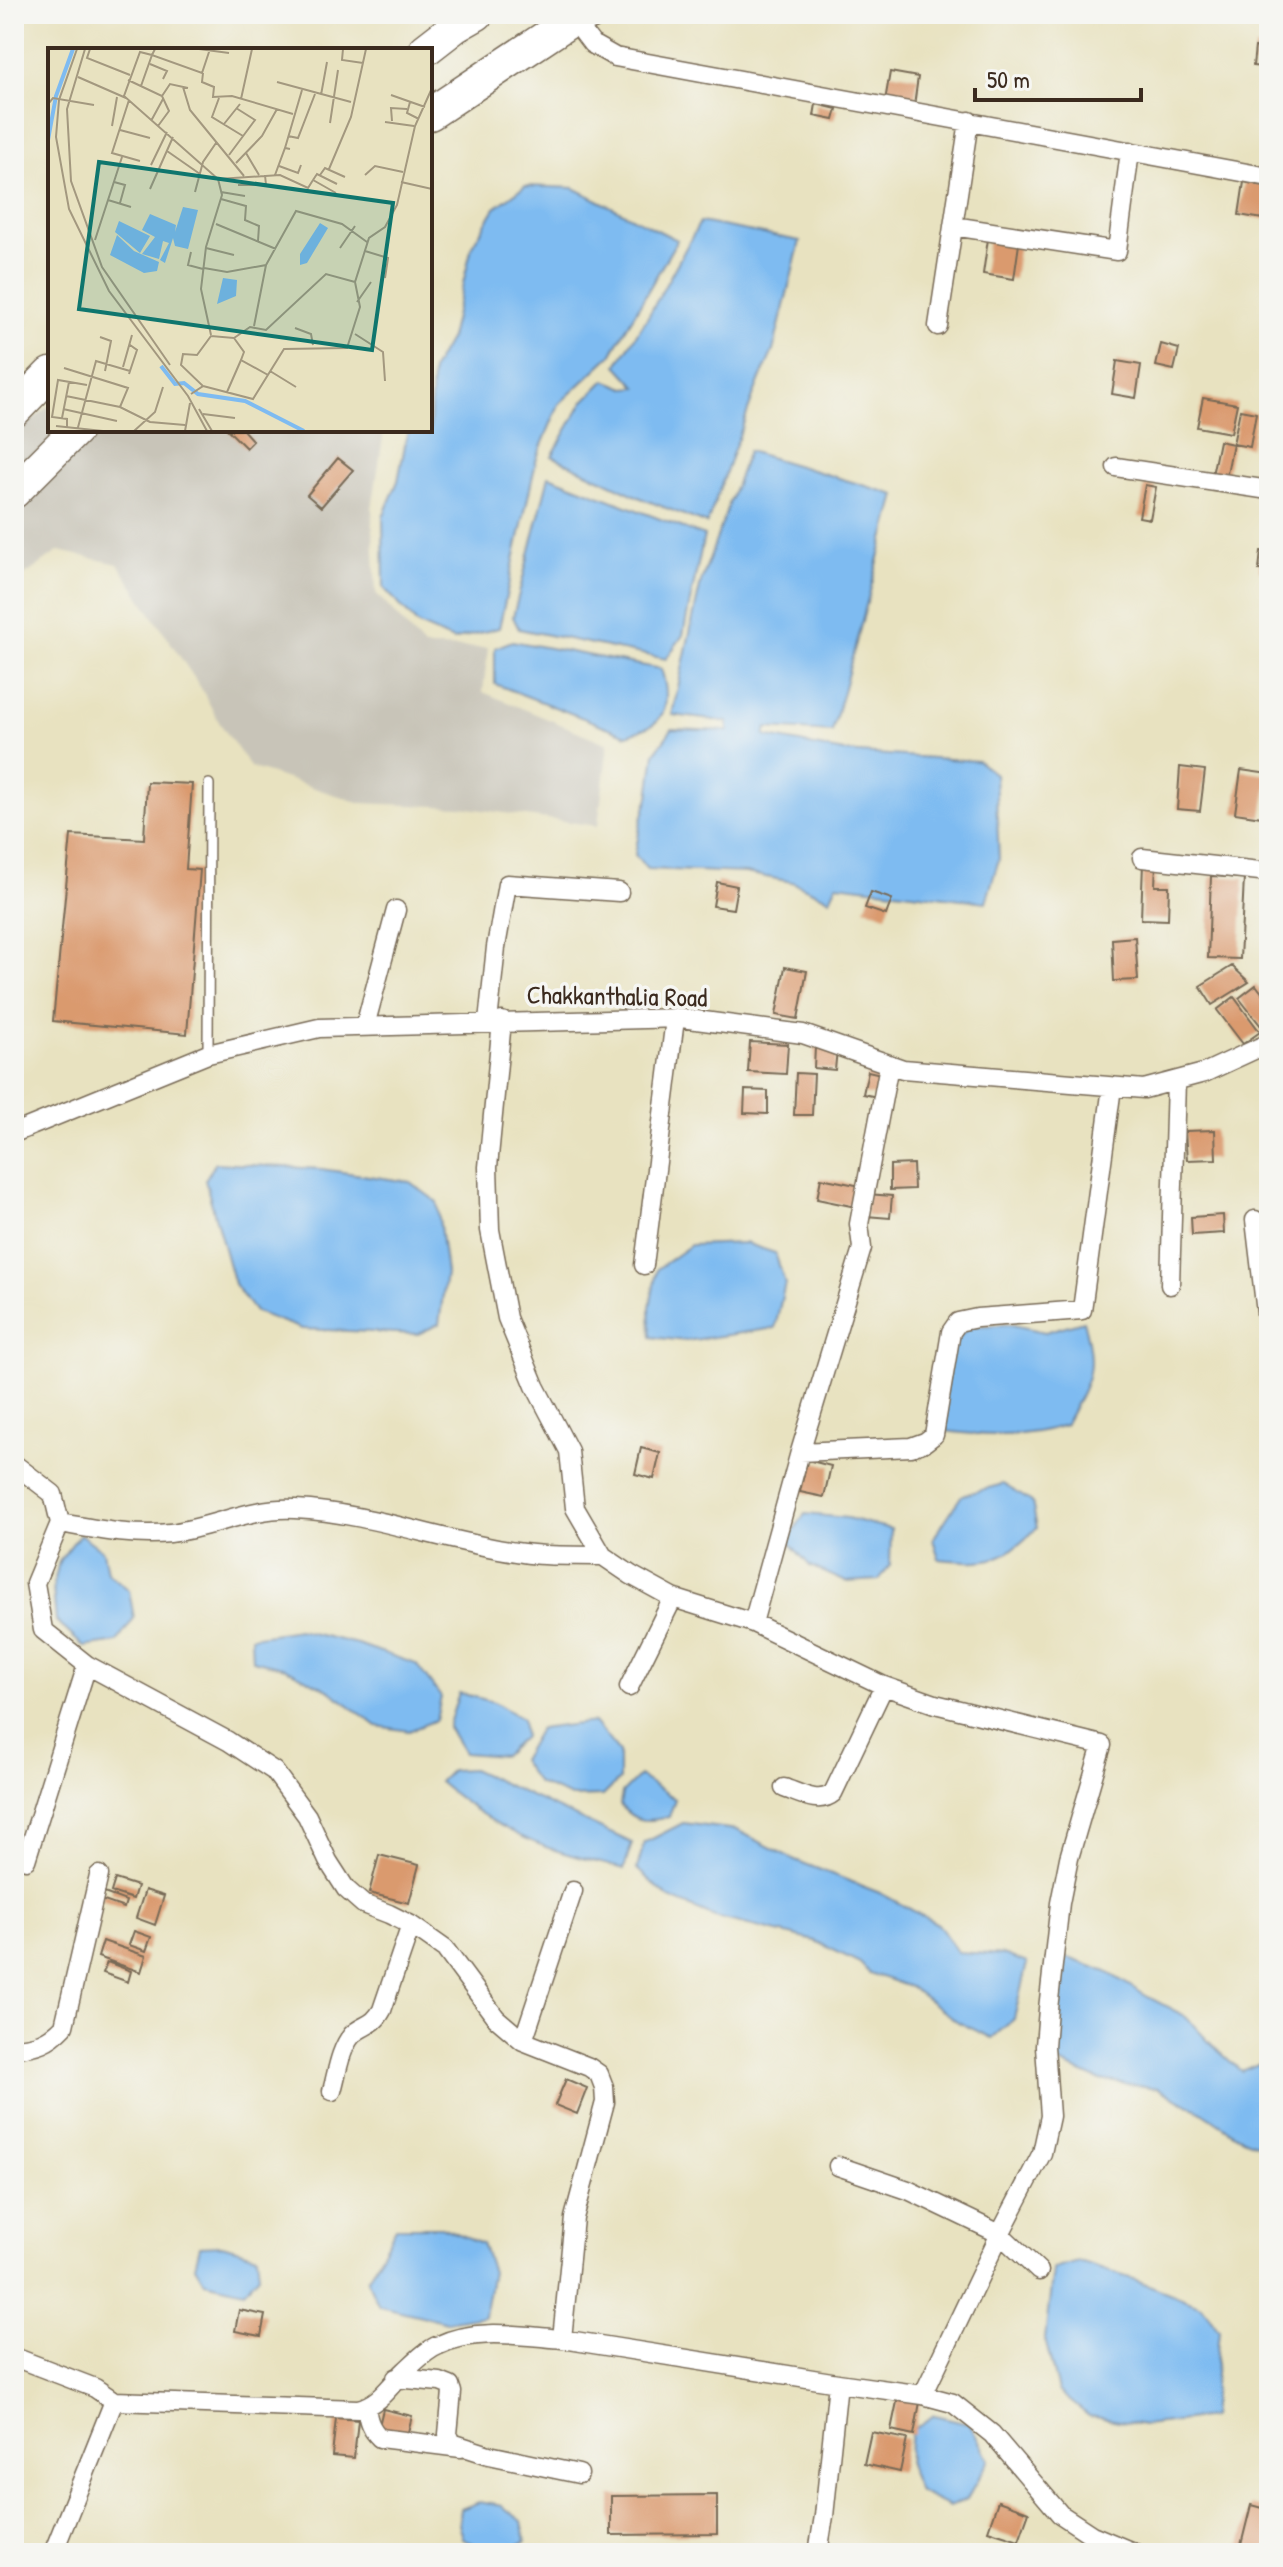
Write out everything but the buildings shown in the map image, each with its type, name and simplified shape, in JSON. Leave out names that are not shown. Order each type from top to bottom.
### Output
[{"type":"highway","points":[[428,48],[477,14]]},
{"type":"highway","points":[[432,113],[581,17]]},
{"type":"highway","points":[[14,411],[48,376]]},
{"type":"highway","points":[[14,492],[74,432]]},
{"type":"street","points":[[581,17],[592,44],[615,57],[1269,177]]},
{"type":"street","points":[[938,326],[969,121]]},
{"type":"street","points":[[953,226],[1117,251],[1130,151]]},
{"type":"street","points":[[1116,467],[1269,490]]},
{"type":"street","points":[[1142,858],[1269,872]]},
{"type":"street","points":[[619,892],[507,884],[496,947],[488,1167],[490,1230],[507,1318],[535,1386],[569,1451],[575,1508],[603,1556],[673,1598],[753,1623],[884,1686],[935,1704],[1102,1745],[1069,1858],[1060,1903],[1045,2046],[1050,2116],[1042,2153],[923,2395]]},
{"type":"street","points":[[365,1026],[396,910]]},
{"type":"street","points":[[644,1265],[675,1019]]},
{"type":"street","name":"Chakkanthalia Road","points":[[14,1133],[208,1054],[319,1028],[675,1019],[803,1034],[903,1069],[1144,1089],[1204,1073],[1269,1043]]},
{"type":"street","points":[[753,1623],[800,1452],[862,1248],[859,1224],[889,1065]]},
{"type":"street","points":[[1170,1285],[1176,1081]]},
{"type":"street","points":[[800,1452],[911,1447],[925,1442],[934,1435],[951,1332],[958,1322],[1082,1310],[1112,1087]]},
{"type":"street","points":[[1255,1220],[1269,1338]]},
{"type":"street","points":[[14,1464],[53,1494],[60,1523],[35,1583],[43,1630],[87,1665],[228,1741],[274,1771],[307,1816],[328,1861],[346,1889],[363,1904],[411,1925],[445,1949],[496,2018],[523,2041],[589,2067],[599,2074],[605,2102],[574,2218],[562,2339]]},
{"type":"street","points":[[60,1523],[115,1532],[167,1533],[209,1526],[252,1512],[292,1508],[343,1513],[524,1553],[603,1556]]},
{"type":"street","points":[[629,1687],[673,1598]]},
{"type":"street","points":[[26,1860],[87,1665]]},
{"type":"street","points":[[784,1788],[819,1799],[833,1793],[884,1686]]},
{"type":"street","points":[[14,2048],[39,2045],[50,2040],[64,2026],[99,1875]]},
{"type":"street","points":[[523,2041],[573,1891]]},
{"type":"street","points":[[332,2091],[344,2047],[350,2037],[376,2021],[382,2010],[411,1925]]},
{"type":"street","points":[[838,2166],[908,2190],[1000,2234],[1039,2271]]},
{"type":"street","points":[[14,2357],[95,2388],[114,2401],[358,2409],[375,2403],[396,2378],[439,2345],[462,2338],[495,2334],[562,2339],[923,2395],[953,2403],[972,2416],[992,2434],[1060,2514],[1092,2535],[1126,2551]]},
{"type":"street","points":[[396,2378],[440,2382],[450,2386],[448,2434],[452,2443],[462,2448]]},
{"type":"street","points":[[818,2553],[838,2383]]},
{"type":"street","points":[[53,2553],[114,2401]]},
{"type":"street","points":[[366,2407],[372,2431],[380,2438],[462,2448],[579,2474]]},
{"type":"lane","points":[[208,1054],[209,784]]},
{"type":"shaded area","points":[[48,407],[48,432],[384,432],[372,509],[376,593],[424,647],[488,648],[483,692],[608,744],[598,826],[461,807],[360,803],[250,767],[118,564],[59,551],[14,583],[14,435]]},
{"type":"water","points":[[525,186],[574,188],[677,240],[611,355],[559,404],[537,457],[499,628],[453,640],[418,625],[384,588],[383,517],[398,481],[407,435],[409,432],[432,432],[432,370],[450,338],[472,246],[495,208]]},
{"type":"water","points":[[700,222],[800,241],[773,351],[757,386],[707,524],[643,499],[552,456],[583,402],[605,380],[625,388],[637,387],[617,365],[649,315]]},
{"type":"water","points":[[748,451],[896,495],[832,732],[767,728],[765,736],[844,752],[978,761],[995,774],[999,859],[986,902],[837,884],[830,899],[792,882],[745,873],[647,869],[635,855],[649,797],[655,753],[672,729],[728,731],[728,722],[672,715],[701,582]]},
{"type":"water","points":[[549,476],[704,536],[683,635],[666,659],[519,629],[513,617]]},
{"type":"water","points":[[512,641],[661,669],[666,691],[662,714],[652,725],[627,735],[495,684],[495,648]]},
{"type":"water","points":[[215,1163],[321,1169],[410,1182],[437,1202],[446,1273],[439,1324],[418,1334],[302,1329],[255,1312],[234,1284],[205,1180]]},
{"type":"water","points":[[745,1243],[775,1253],[785,1283],[775,1328],[686,1341],[651,1337],[650,1307],[657,1269],[691,1245]]},
{"type":"water","points":[[1083,1321],[1090,1364],[1085,1386],[1065,1425],[1033,1433],[1001,1435],[937,1430],[952,1344],[969,1327],[1009,1324],[1045,1332]]},
{"type":"water","points":[[1003,1484],[1032,1502],[1037,1528],[1003,1555],[982,1561],[939,1559],[933,1539],[962,1495]]},
{"type":"water","points":[[805,1514],[847,1518],[891,1529],[890,1565],[879,1580],[846,1582],[810,1566],[787,1540]]},
{"type":"water","points":[[80,1534],[103,1551],[107,1572],[129,1590],[134,1618],[117,1642],[84,1647],[56,1621],[53,1588],[59,1561]]},
{"type":"water","points":[[298,1630],[357,1644],[416,1664],[441,1697],[436,1720],[409,1731],[377,1726],[330,1691],[286,1668],[252,1660],[251,1637]]},
{"type":"water","points":[[459,1693],[494,1702],[522,1719],[524,1737],[503,1756],[464,1753],[448,1727]]},
{"type":"water","points":[[594,1722],[619,1752],[619,1780],[603,1796],[571,1797],[537,1783],[521,1760],[539,1729]]},
{"type":"water","points":[[472,1769],[632,1843],[624,1869],[555,1850],[517,1835],[439,1782],[451,1770]]},
{"type":"water","points":[[639,1776],[675,1799],[669,1817],[642,1820],[620,1805],[622,1793]]},
{"type":"water","points":[[683,1823],[737,1830],[795,1860],[880,1893],[938,1924],[957,1952],[1006,1955],[1027,1963],[1014,2019],[992,2038],[958,2022],[910,1987],[869,1973],[860,1963],[815,1941],[715,1917],[669,1898],[637,1869],[644,1843]]},
{"type":"water","points":[[1060,1955],[1107,1972],[1185,2016],[1241,2071],[1260,2063],[1269,2068],[1269,2149],[1238,2136],[1158,2088],[1099,2080],[1055,2061],[1049,2024]]},
{"type":"water","points":[[396,2227],[441,2227],[482,2243],[492,2272],[484,2316],[447,2322],[379,2306],[367,2280]]},
{"type":"water","points":[[222,2245],[257,2255],[259,2275],[244,2291],[205,2282],[195,2266],[200,2246]]},
{"type":"water","points":[[1079,2262],[1202,2306],[1219,2330],[1211,2417],[1144,2425],[1089,2416],[1058,2391],[1045,2339],[1053,2269]]},
{"type":"water","points":[[934,2415],[969,2423],[989,2460],[967,2499],[949,2507],[919,2492],[908,2464],[911,2431]]},
{"type":"water","points":[[479,2502],[502,2506],[522,2521],[526,2541],[494,2550],[463,2538],[459,2523],[461,2509]]}]
